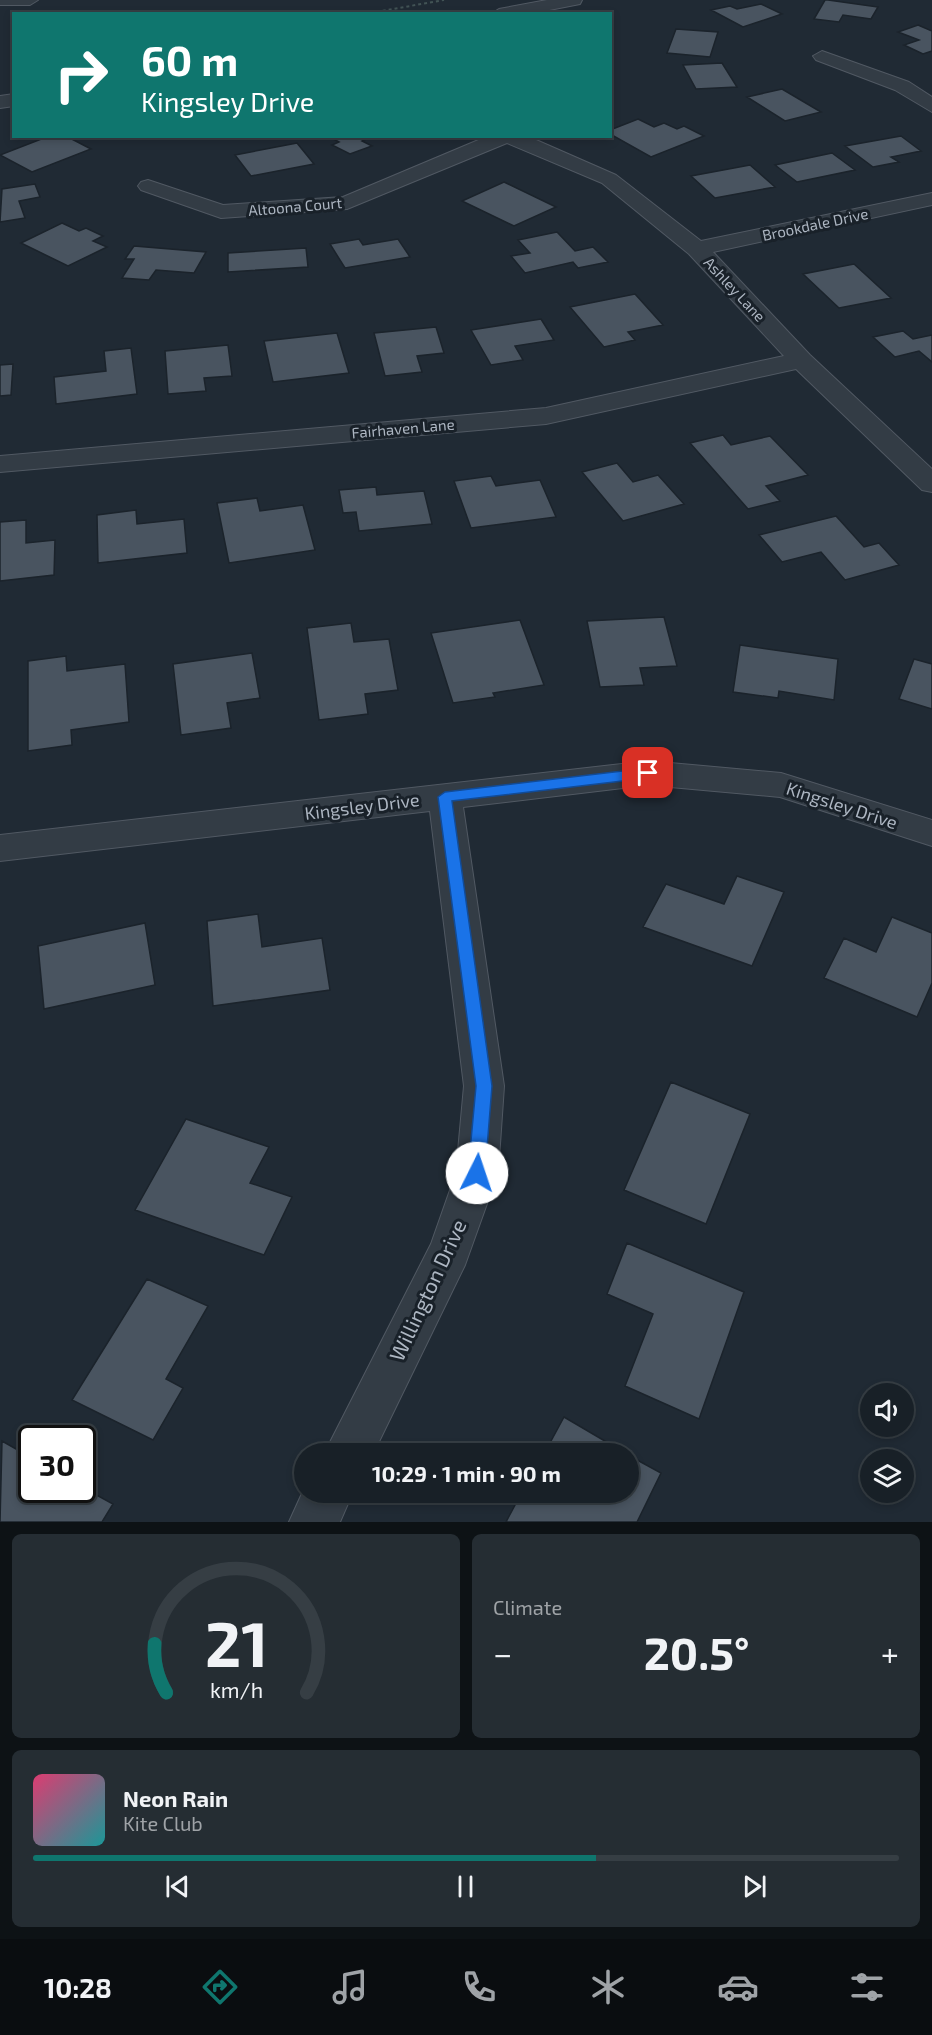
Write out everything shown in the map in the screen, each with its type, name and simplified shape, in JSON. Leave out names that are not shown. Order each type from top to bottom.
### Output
[{"type":"street","points":[[0,0],[30,0]]},
{"type":"street","points":[[510,12],[574,0]]},
{"type":"street","points":[[822,56],[902,86],[932,106]]},
{"type":"street","name":"Altoona Court","points":[[148,186],[221,212],[346,203],[502,138]]},
{"type":"street","name":"Ashley Lane","points":[[512,138],[609,179],[697,249],[801,360],[932,484]]},
{"type":"street","name":"Brookdale Drive","points":[[697,249],[932,199]]},
{"type":"street","name":"Fairhaven Lane","points":[[0,464],[546,416],[801,360]]},
{"type":"street","name":"Kingsley Drive","points":[[0,848],[648,773],[781,785],[932,833]]},
{"type":"street","name":"Willington Drive","points":[[354,1443],[450,1251],[477,1173],[484,1086],[445,797]]},
{"type":"street","points":[[314,1522],[323,1503]]},
{"type":"path","points":[[376,12],[444,0]]},
{"type":"building","points":[[825,0],[878,7],[871,19],[843,15],[839,22],[814,19]]},
{"type":"building","points":[[761,4],[782,14],[743,27],[711,10],[730,6],[737,9]]},
{"type":"building","points":[[918,25],[932,31],[932,51],[923,54],[904,45],[919,40],[898,32]]},
{"type":"building","points":[[676,29],[718,32],[710,57],[667,53]]},
{"type":"building","points":[[722,63],[737,87],[696,89],[683,65]]},
{"type":"building","points":[[782,89],[821,112],[785,121],[747,97]]},
{"type":"building","points":[[638,119],[654,127],[664,123],[677,129],[684,126],[704,136],[651,157],[612,135],[612,129]]},
{"type":"building","points":[[901,136],[921,151],[891,157],[899,162],[873,167],[845,146]]},
{"type":"building","points":[[44,138],[70,138],[91,149],[32,172],[0,155]]},
{"type":"building","points":[[332,138],[368,138],[362,141],[372,146],[350,154],[332,145],[339,142]]},
{"type":"building","points":[[297,143],[314,164],[251,176],[235,155]]},
{"type":"building","points":[[832,153],[855,170],[797,182],[775,165]]},
{"type":"building","points":[[750,165],[775,187],[715,198],[691,176]]},
{"type":"building","points":[[504,182],[556,207],[514,226],[462,201]]},
{"type":"building","points":[[35,184],[40,197],[19,201],[25,218],[0,222],[2,189]]},
{"type":"building","points":[[62,223],[79,231],[86,228],[103,236],[93,241],[107,247],[68,266],[21,243]]},
{"type":"building","points":[[557,232],[575,251],[593,247],[608,262],[578,268],[573,262],[525,273],[511,256],[530,253],[518,240]]},
{"type":"building","points":[[359,239],[363,245],[398,239],[410,257],[345,268],[330,244]]},
{"type":"building","points":[[134,246],[206,252],[194,273],[156,270],[149,280],[122,278],[134,259],[125,259]]},
{"type":"building","points":[[306,248],[308,267],[228,272],[228,253]]},
{"type":"building","points":[[854,264],[891,298],[839,308],[803,274]]},
{"type":"building","points":[[635,294],[663,325],[628,332],[635,340],[604,347],[570,307]]},
{"type":"building","points":[[541,319],[554,340],[515,346],[523,360],[491,365],[471,330]]},
{"type":"building","points":[[436,327],[444,353],[417,356],[422,372],[385,376],[374,333]]},
{"type":"building","points":[[903,331],[913,339],[932,335],[932,362],[919,351],[895,357],[873,337]]},
{"type":"building","points":[[337,333],[349,373],[273,382],[264,341]]},
{"type":"building","points":[[228,345],[232,376],[204,378],[206,391],[168,394],[165,351]]},
{"type":"building","points":[[131,348],[137,394],[56,404],[54,377],[106,371],[104,351]]},
{"type":"building","points":[[13,364],[11,395],[0,396],[0,365]]},
{"type":"building","points":[[723,435],[731,445],[770,436],[808,475],[766,486],[780,501],[748,509],[690,443]]},
{"type":"building","points":[[617,463],[633,482],[658,475],[684,504],[623,521],[582,472]]},
{"type":"building","points":[[491,476],[496,486],[540,480],[556,517],[471,528],[454,481]]},
{"type":"building","points":[[376,487],[377,495],[424,491],[432,524],[359,531],[356,512],[343,513],[339,490]]},
{"type":"building","points":[[257,498],[260,511],[303,505],[315,550],[229,563],[217,503]]},
{"type":"building","points":[[136,510],[137,524],[184,519],[187,553],[98,563],[97,515]]},
{"type":"building","points":[[836,516],[864,547],[879,543],[899,565],[845,580],[821,552],[782,562],[759,535]]},
{"type":"building","points":[[26,520],[26,543],[55,540],[54,575],[0,581],[0,522]]},
{"type":"building","points":[[664,617],[677,666],[640,668],[644,685],[600,687],[587,621]]},
{"type":"building","points":[[520,620],[544,685],[493,693],[495,697],[453,703],[431,633]]},
{"type":"building","points":[[351,623],[354,642],[389,639],[398,690],[365,694],[368,714],[319,720],[307,628]]},
{"type":"building","points":[[740,645],[838,659],[834,700],[779,691],[778,698],[733,692]]},
{"type":"building","points":[[252,653],[260,698],[227,703],[231,728],[181,735],[173,664]]},
{"type":"building","points":[[66,656],[67,671],[125,664],[129,722],[71,730],[72,745],[28,751],[28,661]]},
{"type":"building","points":[[914,659],[932,664],[932,709],[899,699]]},
{"type":"building","points":[[737,876],[784,892],[752,966],[643,927],[666,884],[724,904]]},
{"type":"building","points":[[258,914],[262,947],[322,938],[330,990],[213,1006],[207,921]]},
{"type":"building","points":[[892,917],[932,933],[932,983],[917,1017],[824,978],[844,938],[876,952]]},
{"type":"building","points":[[145,923],[155,985],[44,1009],[38,946]]},
{"type":"building","points":[[671,1082],[750,1114],[706,1224],[624,1190]]},
{"type":"building","points":[[186,1119],[269,1147],[250,1183],[292,1197],[264,1255],[135,1210]]},
{"type":"building","points":[[627,1243],[744,1292],[699,1419],[625,1386],[653,1314],[607,1294]]},
{"type":"building","points":[[147,1279],[208,1306],[166,1379],[183,1388],[153,1440],[72,1400]]},
{"type":"building","points":[[564,1417],[608,1443],[550,1443]]},
{"type":"building","points":[[2,1441],[18,1450],[18,1503],[96,1503],[96,1495],[113,1504],[102,1522],[0,1522]]},
{"type":"building","points":[[639,1461],[661,1473],[637,1522],[506,1522],[516,1503],[639,1503]]},
{"type":"route","points":[[477,1173],[484,1086],[445,797],[648,773]]}]
